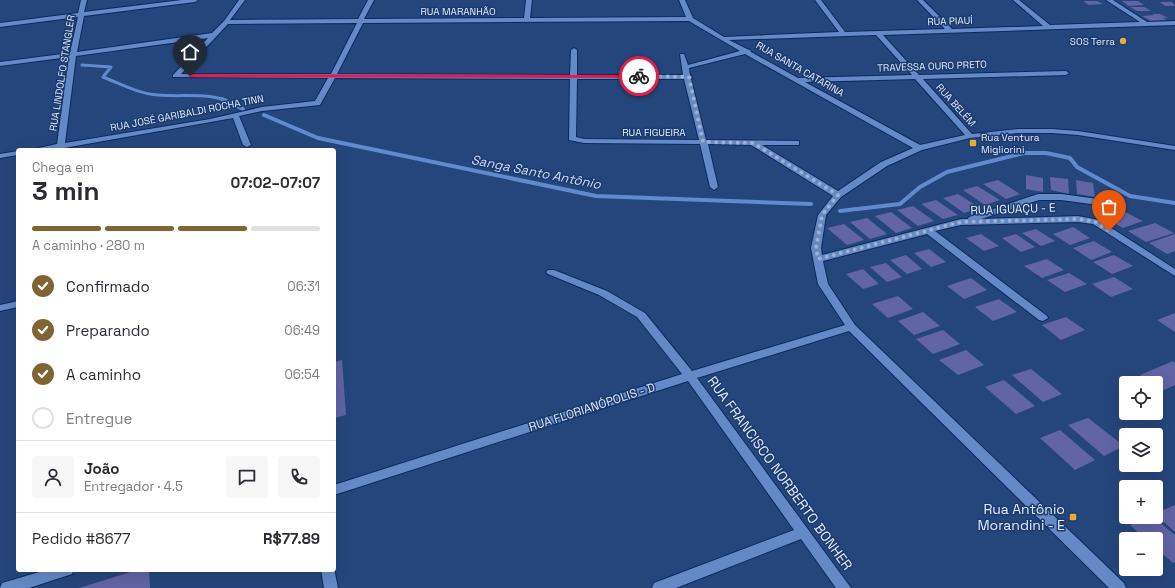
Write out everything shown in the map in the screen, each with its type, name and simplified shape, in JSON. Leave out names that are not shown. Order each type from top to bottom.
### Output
[{"type":"street","name":"RUA LINDOLFO STANGLER","points":[[60,148],[73,54],[84,0]]},
{"type":"street","points":[[0,25],[195,0]]},
{"type":"street","points":[[242,0],[226,22],[175,76],[689,77]]},
{"type":"street","points":[[333,76],[371,0]]},
{"type":"street","points":[[527,20],[529,0]]},
{"type":"street","points":[[682,0],[690,19]]},
{"type":"street","points":[[818,0],[844,35]]},
{"type":"street","points":[[920,0],[951,31]]},
{"type":"street","points":[[1016,0],[1050,28]]},
{"type":"street","points":[[1109,0],[1146,24]]},
{"type":"street","name":"RUA MARANHÃO","points":[[226,22],[690,19]]},
{"type":"street","name":"RUA SANTA CATARINA","points":[[690,19],[919,148]]},
{"type":"street","name":"RUA PIAUÍ","points":[[725,38],[1175,23]]},
{"type":"street","name":"RUA BELÉM","points":[[879,34],[970,136]]},
{"type":"street","points":[[0,64],[214,35]]},
{"type":"street","points":[[574,50],[574,76]]},
{"type":"street","points":[[686,68],[748,51]]},
{"type":"street","points":[[682,55],[689,77],[714,187]]},
{"type":"street","name":"TRAVESSA OURO PRETO","points":[[798,80],[1066,73]]},
{"type":"street","name":"RUA JOSÉ GARIBALDI ROCHA TINN","points":[[60,148],[210,121],[262,108],[317,103],[333,76]]},
{"type":"street","name":"RUA FIGUEIRA","points":[[574,76],[572,138],[584,141],[796,143]]},
{"type":"street","points":[[235,115],[247,145]]},
{"type":"street","points":[[1119,588],[851,327],[823,284],[816,248],[822,215],[838,195],[884,164],[919,148],[970,136],[1025,131],[1065,132],[1175,148]]},
{"type":"street","points":[[753,143],[838,195]]},
{"type":"street","points":[[0,156],[16,153]]},
{"type":"street","points":[[961,222],[1038,197],[1061,197],[1106,203]]},
{"type":"street","name":"RUA IGUAÇU - E","points":[[818,259],[961,222],[1088,220],[1096,222],[1175,273]]},
{"type":"street","points":[[929,231],[1043,318]]},
{"type":"street","name":"RUA FRANCISCO NORBERTO BONHER","points":[[551,272],[603,293],[641,315],[690,376],[844,588]]},
{"type":"street","points":[[0,308],[16,304]]},
{"type":"street","name":"RUA FLORIANÓPOLIS - D","points":[[336,489],[690,376],[851,327]]},
{"type":"street","points":[[659,588],[803,532]]},
{"type":"street","points":[[7,588],[60,572]]},
{"type":"street","points":[[328,572],[332,588]]},
{"type":"building","points":[[1083,1],[1097,1],[1103,4],[1089,5]]},
{"type":"building","points":[[1122,1],[1138,1],[1144,5],[1129,6]]},
{"type":"building","points":[[1160,2],[1172,2],[1175,6],[1165,6]]},
{"type":"building","points":[[1130,7],[1144,7],[1151,11],[1137,11]]},
{"type":"building","points":[[1152,14],[1160,14],[1168,18],[1162,18],[1167,20],[1151,21],[1142,16],[1154,15]]},
{"type":"building","points":[[1026,175],[1043,178],[1043,192],[1026,189]]},
{"type":"building","points":[[1050,177],[1068,179],[1069,194],[1051,190]]},
{"type":"building","points":[[998,180],[1020,194],[1006,199],[983,184]]},
{"type":"building","points":[[1076,180],[1093,183],[1095,197],[1077,194]]},
{"type":"building","points":[[977,186],[1000,200],[985,205],[963,190]]},
{"type":"building","points":[[958,194],[980,208],[964,213],[943,198]]},
{"type":"building","points":[[936,200],[958,215],[943,219],[921,204]]},
{"type":"building","points":[[913,206],[934,221],[918,226],[897,210]]},
{"type":"building","points":[[891,212],[912,228],[896,233],[875,216]]},
{"type":"building","points":[[1125,212],[1143,221],[1123,228],[1105,218]]},
{"type":"building","points":[[867,218],[887,234],[870,239],[850,222]]},
{"type":"building","points":[[1155,223],[1174,233],[1146,242],[1128,231]]},
{"type":"building","points":[[844,224],[864,240],[847,245],[827,228]]},
{"type":"building","points":[[1073,227],[1090,238],[1070,245],[1053,234]]},
{"type":"building","points":[[1036,229],[1055,241],[1041,246],[1022,233]]},
{"type":"building","points":[[981,234],[999,246],[984,251],[966,238]]},
{"type":"building","points":[[1016,234],[1035,247],[1021,252],[1002,238]]},
{"type":"building","points":[[1175,234],[1175,251],[1167,254],[1149,243]]},
{"type":"building","points":[[1094,241],[1112,252],[1091,260],[1073,248]]},
{"type":"building","points":[[929,249],[946,262],[931,267],[914,253]]},
{"type":"building","points":[[906,255],[922,269],[907,274],[890,260]]},
{"type":"building","points":[[1114,255],[1133,266],[1112,274],[1093,262]]},
{"type":"building","points":[[1047,259],[1064,270],[1042,278],[1024,266]]},
{"type":"building","points":[[886,263],[902,277],[887,282],[870,267]]},
{"type":"building","points":[[863,269],[879,284],[863,289],[846,274]]},
{"type":"building","points":[[1069,273],[1087,284],[1065,292],[1047,280]]},
{"type":"building","points":[[1114,277],[1133,289],[1111,297],[1092,284]]},
{"type":"building","points":[[971,278],[987,290],[964,299],[947,286]]},
{"type":"building","points":[[898,296],[913,309],[888,318],[872,304]]},
{"type":"building","points":[[999,299],[1017,312],[993,321],[975,307]]},
{"type":"building","points":[[923,312],[940,326],[914,335],[898,321]]},
{"type":"building","points":[[1175,313],[1175,332],[1157,320]]},
{"type":"building","points":[[1066,317],[1085,330],[1061,340],[1042,325]]},
{"type":"building","points":[[943,330],[960,344],[933,354],[916,339]]},
{"type":"building","points":[[966,350],[984,365],[958,375],[939,360]]},
{"type":"building","points":[[342,360],[346,415],[336,418],[336,362]]},
{"type":"building","points":[[1173,361],[1175,363],[1175,385],[1163,391],[1163,376],[1140,375]]},
{"type":"building","points":[[1031,369],[1062,394],[1043,402],[1012,375]]},
{"type":"building","points":[[1004,380],[1035,406],[1016,414],[985,387]]},
{"type":"building","points":[[1088,418],[1119,442],[1119,448],[1104,456],[1068,425]]},
{"type":"building","points":[[1060,430],[1095,460],[1075,470],[1040,438]]},
{"type":"building","points":[[1175,505],[1175,532],[1163,521],[1163,510]]},
{"type":"building","points":[[1162,524],[1175,535],[1175,562],[1173,563],[1163,554],[1163,532],[1138,532],[1130,525]]},
{"type":"building","points":[[131,572],[149,572],[150,588],[79,588]]},
{"type":"waterway","name":"Sanga Santo Antônio","points":[[82,65],[111,67],[103,77],[144,93],[167,96],[201,96],[223,100]]},
{"type":"waterway","name":"Sanga Santo Antônio","points":[[223,100],[243,109]]},
{"type":"waterway","name":"Sanga Santo Antônio","points":[[264,115],[318,138],[596,196],[811,204]]},
{"type":"waterway","name":"Sanga Santo Antônio","points":[[840,211],[900,204],[920,187],[947,172],[1024,153],[1046,153],[1070,158],[1077,167],[1130,196],[1175,203]]},
{"type":"way so far","points":[[639,76],[689,77],[703,142],[753,143],[838,195],[822,215],[816,248],[818,259],[961,222],[1078,219],[1096,222],[1109,231]]},
{"type":"place","name":"SOS Terra","points":[[1123,41]]},
{"type":"place","name":"Rua Ventura Migliorini","points":[[973,143]]},
{"type":"place","name":"Rua Antônio Morandini - E","points":[[1073,517]]},
{"type":"route","points":[[190,76],[639,76]]}]
